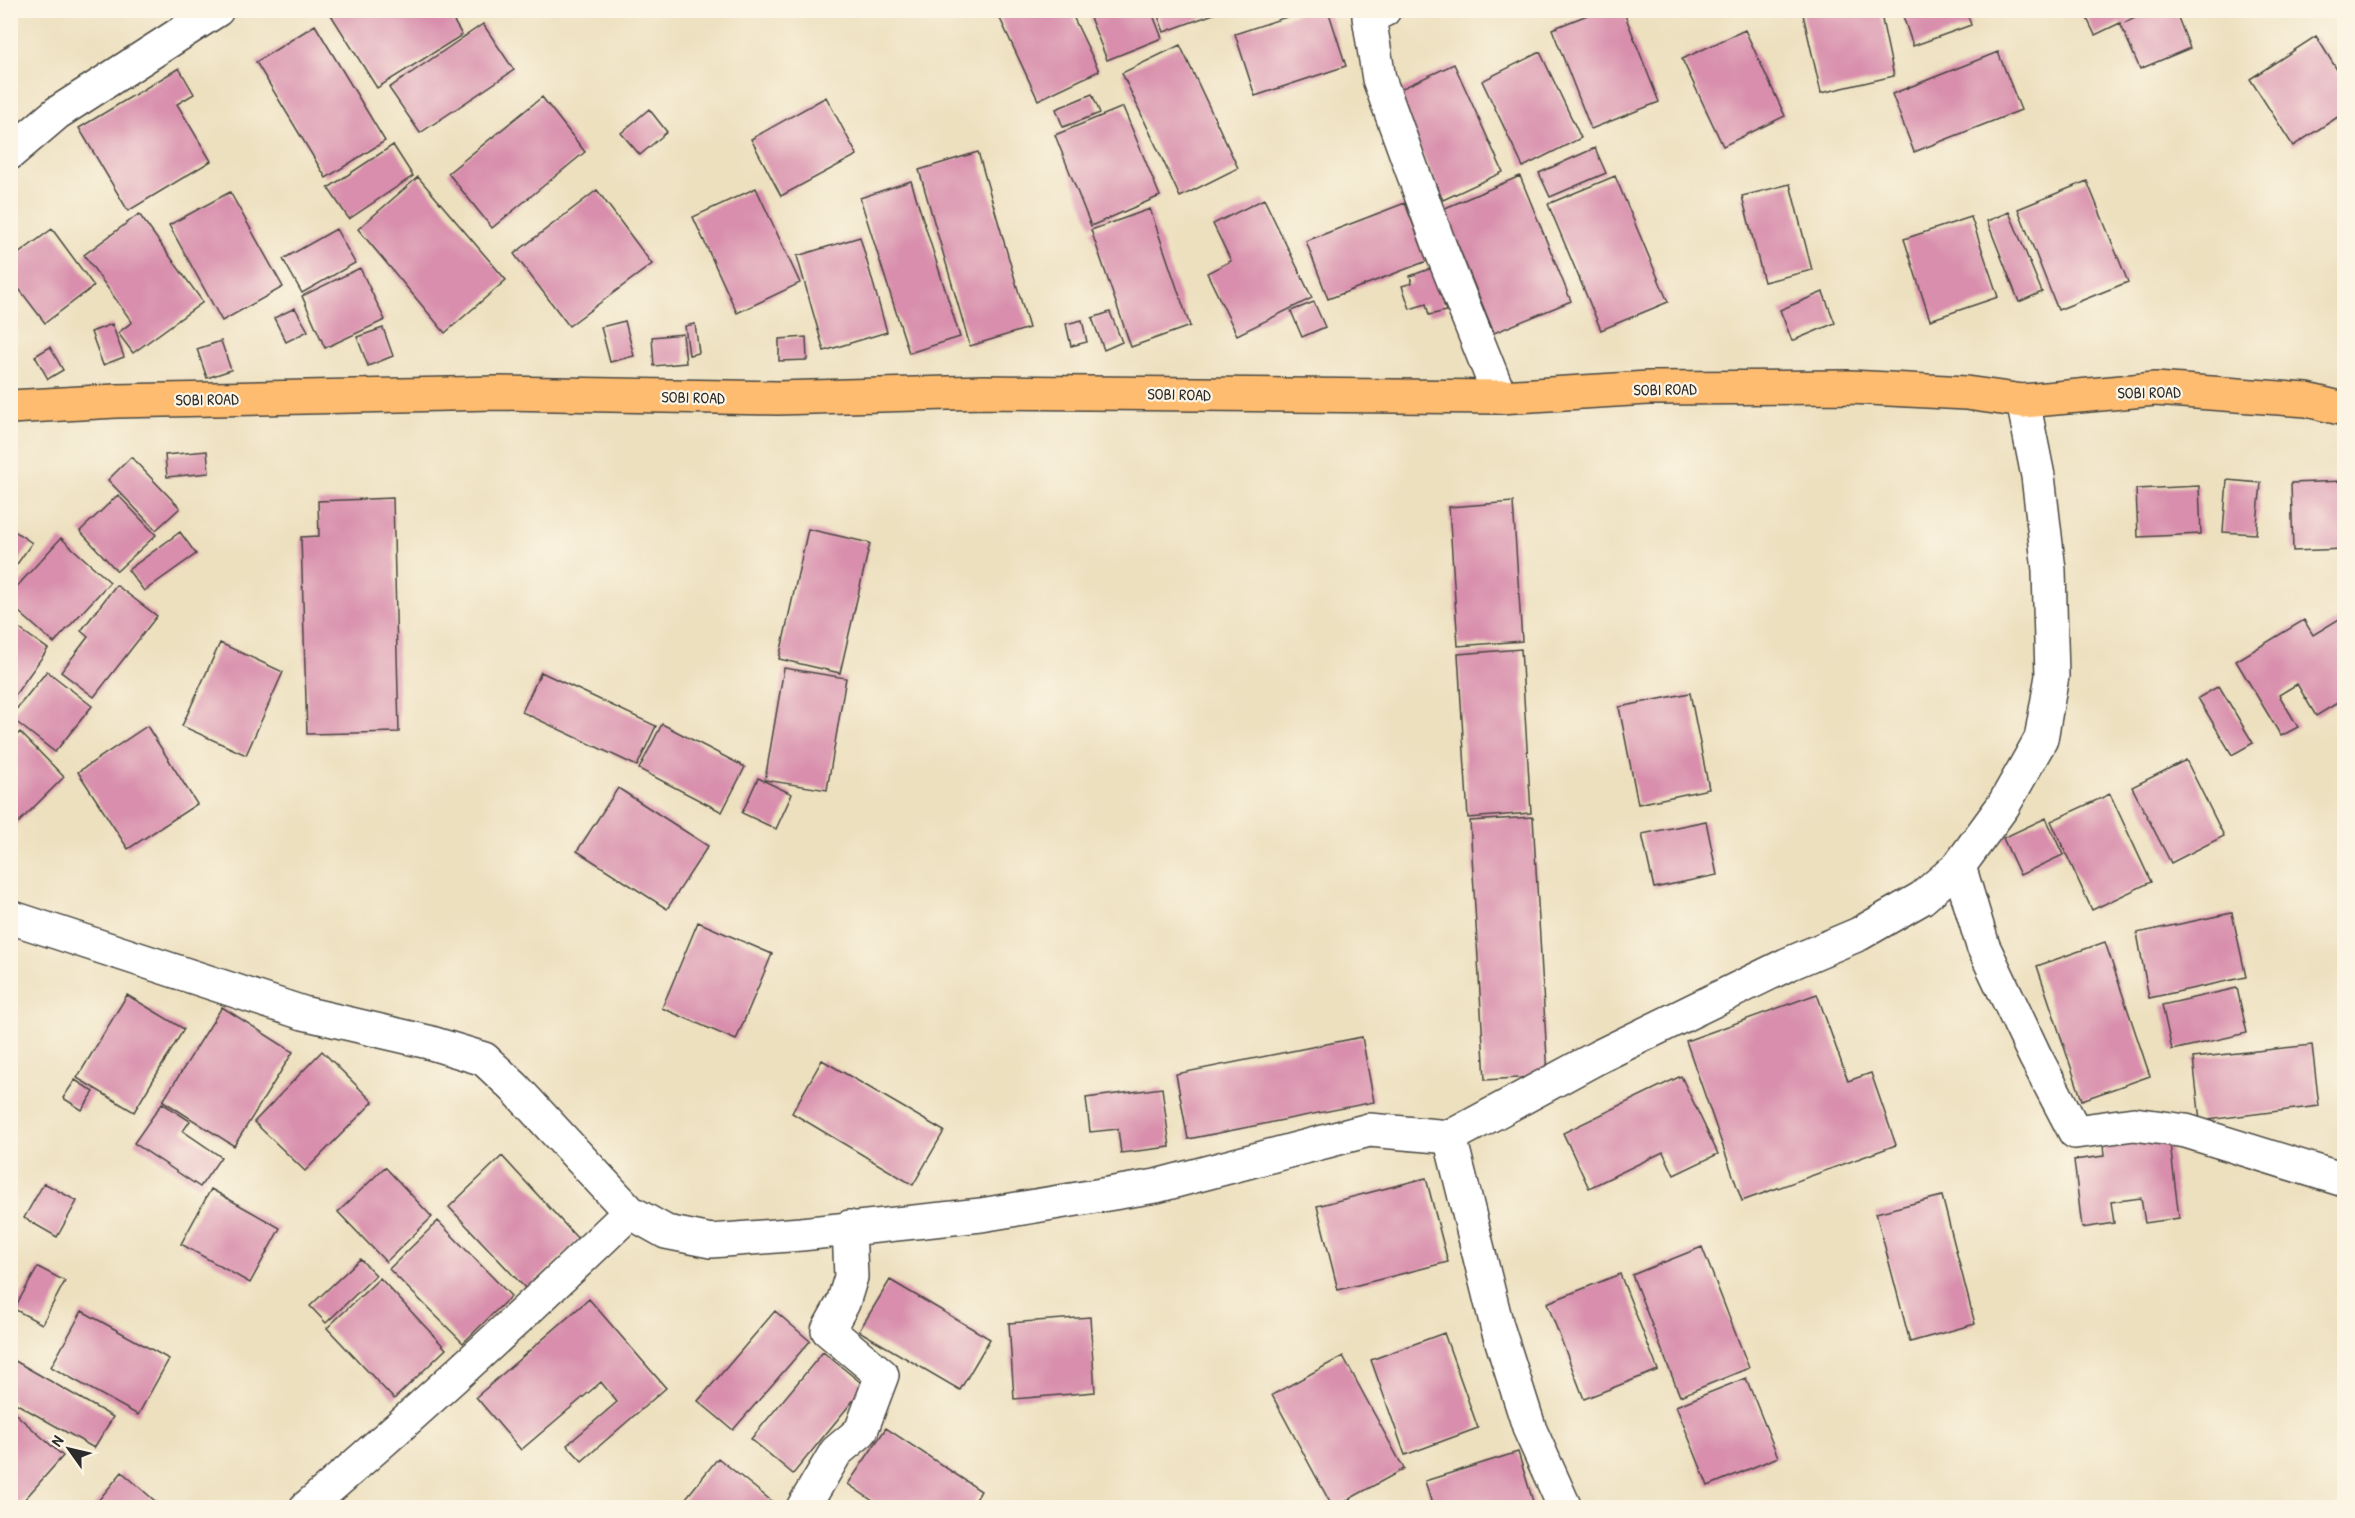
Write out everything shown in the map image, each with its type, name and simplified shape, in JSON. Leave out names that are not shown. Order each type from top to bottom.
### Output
[{"type":"highway","name":"SOBI ROAD","points":[[10,407],[116,401],[496,393],[778,398],[983,393],[1500,397],[1648,388],[1850,387],[1966,393],[2024,401],[2155,389],[2307,400],[2344,409]]},
{"type":"street","points":[[10,153],[57,113],[217,10]]},
{"type":"street","points":[[1384,10],[1369,16],[1379,79],[1440,247],[1500,397]]},
{"type":"street","points":[[10,917],[303,1013],[428,1042],[484,1059],[514,1087],[630,1212],[666,1232],[711,1241],[981,1215],[1155,1186],[1369,1130],[1450,1137],[1598,1057],[1786,965],[1859,934],[1923,898],[1959,866],[2003,806],[2041,739],[2052,676],[2049,570],[2038,476],[2024,401]]},
{"type":"street","points":[[1959,866],[1983,946],[2035,1056],[2075,1132],[2134,1124],[2186,1131],[2344,1179]]},
{"type":"street","points":[[1450,1137],[1497,1326],[1530,1430],[1565,1508]]},
{"type":"street","points":[[306,1508],[514,1324],[630,1212]]},
{"type":"street","points":[[803,1508],[836,1452],[861,1431],[882,1375],[828,1330],[843,1303],[851,1276],[849,1227]]},
{"type":"building","points":[[338,10],[464,10],[452,18],[462,35],[377,88],[331,15]]},
{"type":"building","points":[[996,10],[1070,10],[1099,71],[1038,100]]},
{"type":"building","points":[[1087,10],[1151,10],[1162,38],[1107,60]]},
{"type":"building","points":[[1156,10],[1222,10],[1222,11],[1164,32]]},
{"type":"building","points":[[1308,10],[1328,10],[1346,66],[1255,96],[1235,34]]},
{"type":"building","points":[[1600,10],[1623,10],[1659,102],[1591,129],[1552,29]]},
{"type":"building","points":[[1802,10],[1880,10],[1894,76],[1821,93]]},
{"type":"building","points":[[1901,10],[1966,10],[1971,25],[1913,46]]},
{"type":"building","points":[[2083,10],[2147,10],[2124,23],[2152,10],[2175,10],[2190,48],[2140,69],[2120,23],[2095,35]]},
{"type":"building","points":[[483,24],[514,70],[420,133],[389,88]]},
{"type":"building","points":[[315,25],[385,141],[326,178],[256,62]]},
{"type":"building","points":[[1745,30],[1785,116],[1723,146],[1682,59]]},
{"type":"building","points":[[2316,36],[2344,81],[2344,113],[2293,146],[2250,79]]},
{"type":"building","points":[[1180,45],[1238,168],[1180,197],[1122,73]]},
{"type":"building","points":[[1540,52],[1581,138],[1523,167],[1482,81]]},
{"type":"building","points":[[1998,52],[2021,110],[1914,152],[1892,94]]},
{"type":"building","points":[[1454,64],[1503,172],[1443,200],[1394,92]]},
{"type":"building","points":[[179,68],[194,94],[177,104],[211,161],[128,211],[79,128]]},
{"type":"building","points":[[1092,94],[1100,113],[1063,127],[1056,109]]},
{"type":"building","points":[[542,97],[585,152],[492,228],[448,173]]},
{"type":"building","points":[[826,97],[857,155],[781,196],[751,139]]},
{"type":"building","points":[[1123,107],[1160,196],[1091,226],[1055,135]]},
{"type":"building","points":[[649,109],[667,132],[640,155],[621,133]]},
{"type":"building","points":[[393,145],[413,176],[349,219],[328,188]]},
{"type":"building","points":[[1595,148],[1606,173],[1550,197],[1539,173]]},
{"type":"building","points":[[978,152],[1029,328],[970,346],[919,170]]},
{"type":"building","points":[[1520,176],[1571,301],[1494,333],[1443,209]]},
{"type":"building","points":[[1615,176],[1668,302],[1601,330],[1548,204]]},
{"type":"building","points":[[418,177],[506,280],[445,333],[358,229]]},
{"type":"building","points":[[911,181],[960,337],[909,353],[860,198]]},
{"type":"building","points":[[2087,181],[2128,282],[2058,310],[2018,209]]},
{"type":"building","points":[[1790,184],[1812,270],[1764,282],[1742,196]]},
{"type":"building","points":[[756,188],[800,283],[737,313],[693,217]]},
{"type":"building","points":[[597,190],[652,264],[569,326],[514,254]]},
{"type":"building","points":[[230,192],[283,287],[222,321],[169,225]]},
{"type":"building","points":[[1264,199],[1312,298],[1237,335],[1207,273],[1231,261],[1213,224]]},
{"type":"building","points":[[1405,203],[1427,261],[1328,299],[1306,241]]},
{"type":"building","points":[[1150,209],[1190,326],[1131,347],[1091,230]]},
{"type":"building","points":[[2009,212],[2042,292],[2019,302],[1987,221]]},
{"type":"building","points":[[139,214],[203,302],[133,353],[118,333],[132,322],[84,255]]},
{"type":"building","points":[[1971,217],[1998,297],[1930,320],[1904,239]]},
{"type":"building","points":[[52,229],[94,286],[45,323],[10,277],[10,260]]},
{"type":"building","points":[[336,229],[355,263],[302,293],[283,259]]},
{"type":"building","points":[[860,237],[887,332],[824,351],[797,256]]},
{"type":"building","points":[[360,268],[385,320],[325,348],[302,296]]},
{"type":"building","points":[[1432,268],[1446,311],[1429,315],[1426,304],[1410,309],[1402,286],[1412,283],[1410,276]]},
{"type":"building","points":[[1823,292],[1835,323],[1792,341],[1780,310]]},
{"type":"building","points":[[1314,302],[1325,327],[1302,337],[1291,311]]},
{"type":"building","points":[[295,308],[308,331],[286,342],[274,318]]},
{"type":"building","points":[[1110,312],[1122,342],[1104,350],[1092,318]]},
{"type":"building","points":[[1082,320],[1087,342],[1071,346],[1066,324]]},
{"type":"building","points":[[625,321],[634,356],[610,362],[601,327]]},
{"type":"building","points":[[112,324],[124,357],[103,365],[91,332]]},
{"type":"building","points":[[695,324],[699,353],[689,355],[685,326]]},
{"type":"building","points":[[383,328],[393,356],[368,366],[357,337]]},
{"type":"building","points":[[683,334],[686,363],[654,366],[652,337]]},
{"type":"building","points":[[806,337],[807,360],[779,361],[779,339]]},
{"type":"building","points":[[221,341],[231,370],[207,378],[197,349]]},
{"type":"building","points":[[50,347],[63,370],[48,379],[35,356]]},
{"type":"building","points":[[207,451],[209,473],[167,477],[165,455]]},
{"type":"building","points":[[131,457],[180,508],[156,530],[108,480]]},
{"type":"building","points":[[2227,480],[2261,483],[2256,534],[2223,532]]},
{"type":"building","points":[[2344,481],[2344,549],[2293,551],[2291,483]]},
{"type":"building","points":[[2199,486],[2201,534],[2138,537],[2136,489]]},
{"type":"building","points":[[118,495],[156,535],[117,571],[80,531]]},
{"type":"building","points":[[393,498],[399,732],[307,734],[301,537],[319,536],[318,501]]},
{"type":"building","points":[[1513,502],[1522,641],[1458,646],[1449,507]]},
{"type":"building","points":[[10,528],[32,543],[10,574]]},
{"type":"building","points":[[808,529],[870,543],[840,673],[779,659]]},
{"type":"building","points":[[180,532],[196,554],[144,591],[128,570]]},
{"type":"building","points":[[61,538],[110,582],[54,643],[10,604],[10,594]]},
{"type":"building","points":[[116,585],[157,616],[94,697],[61,672],[88,637],[81,631]]},
{"type":"building","points":[[2344,616],[2344,699],[2316,716],[2297,684],[2279,695],[2298,727],[2281,736],[2236,661],[2304,620],[2313,635]]},
{"type":"building","points":[[10,622],[48,649],[10,702]]},
{"type":"building","points":[[220,643],[283,672],[246,755],[182,726]]},
{"type":"building","points":[[1521,649],[1531,813],[1468,818],[1458,654]]},
{"type":"building","points":[[784,668],[846,678],[827,790],[765,780]]},
{"type":"building","points":[[47,671],[92,706],[55,752],[10,717]]},
{"type":"building","points":[[541,672],[656,726],[637,766],[522,712]]},
{"type":"building","points":[[2219,686],[2253,743],[2232,755],[2198,698]]},
{"type":"building","points":[[1690,693],[1709,789],[1638,804],[1619,707]]},
{"type":"building","points":[[662,724],[745,767],[722,812],[639,769]]},
{"type":"building","points":[[147,726],[197,804],[128,849],[78,772]]},
{"type":"building","points":[[20,732],[64,777],[16,825],[10,820],[10,742]]},
{"type":"building","points":[[2186,760],[2224,836],[2171,863],[2132,787]]},
{"type":"building","points":[[758,778],[792,794],[776,829],[742,813]]},
{"type":"building","points":[[618,788],[708,846],[667,909],[577,851]]},
{"type":"building","points":[[2110,794],[2151,882],[2092,910],[2051,821]]},
{"type":"building","points":[[1533,817],[1548,1076],[1485,1080],[1470,821]]},
{"type":"building","points":[[2046,818],[2063,855],[2020,875],[2003,838]]},
{"type":"building","points":[[1706,821],[1717,875],[1654,888],[1642,834]]},
{"type":"building","points":[[2232,913],[2246,977],[2149,998],[2137,933]]},
{"type":"building","points":[[698,922],[772,954],[736,1040],[662,1008]]},
{"type":"building","points":[[2105,942],[2150,1076],[2082,1100],[2037,966]]},
{"type":"building","points":[[2237,988],[2247,1033],[2172,1050],[2162,1005]]},
{"type":"building","points":[[1817,994],[1848,1081],[1871,1073],[1896,1145],[1742,1201],[1686,1041]]},
{"type":"building","points":[[127,995],[184,1029],[134,1112],[77,1078]]},
{"type":"building","points":[[222,1007],[293,1052],[234,1146],[163,1101]]},
{"type":"building","points":[[1362,1037],[1374,1102],[1188,1139],[1176,1074]]},
{"type":"building","points":[[2312,1045],[2319,1106],[2200,1121],[2193,1058]]},
{"type":"building","points":[[322,1051],[373,1102],[305,1171],[254,1122]]},
{"type":"building","points":[[822,1060],[944,1131],[913,1185],[792,1113]]},
{"type":"building","points":[[1681,1076],[1718,1154],[1674,1175],[1663,1152],[1589,1188],[1563,1133]]},
{"type":"building","points":[[75,1080],[94,1092],[82,1110],[63,1098]]},
{"type":"building","points":[[1162,1088],[1170,1147],[1121,1153],[1118,1129],[1090,1132],[1086,1098]]},
{"type":"building","points":[[162,1103],[190,1121],[183,1131],[221,1157],[200,1187],[134,1143]]},
{"type":"building","points":[[2169,1135],[2179,1218],[2145,1223],[2141,1198],[2111,1202],[2114,1223],[2082,1228],[2074,1160],[2104,1156],[2103,1144]]},
{"type":"building","points":[[502,1156],[579,1240],[526,1289],[449,1207]]},
{"type":"building","points":[[385,1167],[432,1217],[386,1262],[338,1212]]},
{"type":"building","points":[[1426,1178],[1448,1262],[1338,1290],[1317,1206]]},
{"type":"building","points":[[44,1183],[77,1201],[57,1237],[24,1218]]},
{"type":"building","points":[[211,1189],[280,1228],[250,1283],[181,1244]]},
{"type":"building","points":[[1942,1196],[1975,1324],[1910,1342],[1876,1213]]},
{"type":"building","points":[[438,1221],[511,1296],[463,1343],[389,1269]]},
{"type":"building","points":[[1702,1247],[1749,1368],[1680,1396],[1632,1275]]},
{"type":"building","points":[[360,1259],[376,1275],[326,1323],[310,1306]]},
{"type":"building","points":[[38,1267],[65,1281],[42,1324],[14,1309]]},
{"type":"building","points":[[1620,1274],[1658,1370],[1584,1399],[1547,1303]]},
{"type":"building","points":[[380,1278],[446,1349],[394,1399],[327,1328]]},
{"type":"building","points":[[890,1280],[990,1339],[960,1390],[859,1331]]},
{"type":"building","points":[[589,1299],[666,1388],[582,1461],[567,1445],[617,1402],[601,1382],[521,1450],[476,1397]]},
{"type":"building","points":[[82,1311],[169,1359],[138,1415],[51,1367]]},
{"type":"building","points":[[775,1311],[810,1341],[733,1430],[698,1401]]},
{"type":"building","points":[[1090,1317],[1095,1392],[1014,1399],[1009,1323]]},
{"type":"building","points":[[1444,1333],[1478,1428],[1405,1455],[1371,1360]]},
{"type":"building","points":[[823,1352],[865,1386],[793,1474],[751,1439]]},
{"type":"building","points":[[1343,1356],[1404,1469],[1333,1508],[1272,1395]]},
{"type":"building","points":[[10,1358],[113,1417],[94,1448],[10,1400]]},
{"type":"building","points":[[1746,1378],[1778,1457],[1708,1486],[1676,1406]]},
{"type":"building","points":[[10,1409],[63,1456],[17,1508],[10,1503]]},
{"type":"building","points":[[886,1428],[981,1491],[971,1508],[883,1508],[848,1484]]},
{"type":"building","points":[[1518,1452],[1535,1508],[1433,1508],[1425,1481]]},
{"type":"building","points":[[718,1458],[774,1503],[770,1508],[678,1508]]},
{"type":"building","points":[[122,1472],[163,1508],[92,1508]]}]
